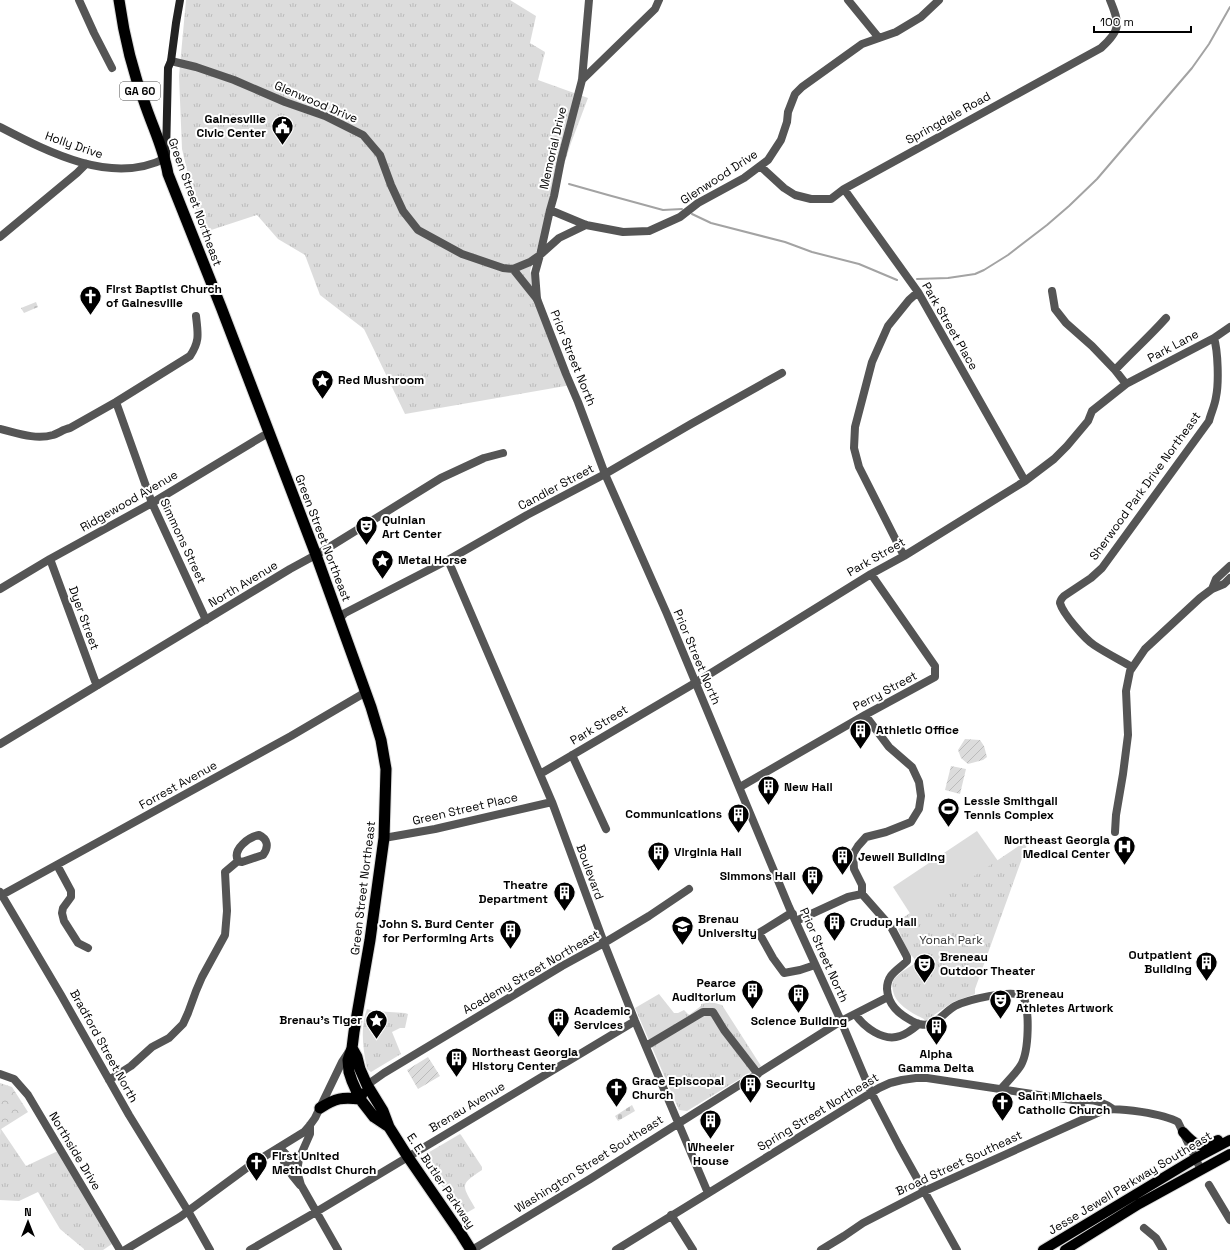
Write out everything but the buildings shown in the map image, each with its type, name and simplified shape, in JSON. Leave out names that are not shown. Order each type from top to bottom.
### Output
[{"type":"highway","name":"Green Street Northeast","points":[[119,0],[130,55],[145,106],[166,158],[168,174],[270,433],[340,618],[381,740],[384,756],[386,789],[384,838],[352,1048]]},
{"type":"highway","name":"E. E. Butler Parkway","points":[[352,1048],[358,1057],[360,1068],[367,1085],[383,1111],[389,1127],[471,1250]]},
{"type":"highway","name":"E. E. Butler Parkway","points":[[352,1048],[348,1060],[349,1072],[355,1090],[374,1117],[389,1127]]},
{"type":"highway","points":[[320,1108],[333,1100],[342,1098],[360,1099],[364,1088],[367,1085]]},
{"type":"main road","points":[[166,158],[168,68],[171,61],[180,0]]},
{"type":"main road","points":[[1183,1132],[1196,1144],[1202,1146],[1210,1144],[1230,1134]]},
{"type":"main road","name":"Jesse Jewell Parkway Southeast","points":[[1043,1250],[1196,1158],[1230,1140]]},
{"type":"main road","name":"Jesse Jewell Parkway Southeast","points":[[1065,1250],[1140,1204],[1230,1154]]},
{"type":"street","points":[[79,0],[112,68]]},
{"type":"street","name":"Memorial Drive","points":[[537,299],[535,272],[554,196],[561,160],[582,80],[588,0]]},
{"type":"street","points":[[582,80],[655,9],[659,0]]},
{"type":"street","points":[[848,0],[879,38]]},
{"type":"street","name":"Glenwood Drive","points":[[550,210],[586,225],[623,232],[649,231],[680,217],[698,203],[744,178],[768,160],[781,140],[787,122],[788,112],[795,94],[862,44],[896,32],[921,17],[939,0]]},
{"type":"street","name":"Springdale Road","points":[[760,166],[784,188],[795,195],[811,199],[830,200],[844,189],[1101,48],[1116,33],[1116,16],[1110,0]]},
{"type":"street","name":"Glenwood Drive","points":[[171,61],[196,67],[234,80],[286,102],[325,116],[363,136],[380,155],[391,185],[403,211],[418,230],[462,254],[503,268],[513,269]]},
{"type":"street","name":"Holly Drive","points":[[0,127],[52,152],[86,164],[106,168],[125,169],[155,164],[166,158]]},
{"type":"street","points":[[0,237],[86,164]]},
{"type":"street","name":"Park Street Place","points":[[844,189],[918,292],[1025,481]]},
{"type":"street","points":[[537,299],[513,269],[530,262],[559,238],[586,225]]},
{"type":"street","points":[[1052,291],[1055,309],[1066,323],[1092,346],[1126,384]]},
{"type":"street","points":[[904,556],[859,467],[854,448],[855,428],[872,362],[888,326],[909,300],[918,292]]},
{"type":"street","name":"Prior Street North","points":[[537,299],[605,474],[664,607],[794,917],[840,1022],[871,1092],[924,1192],[957,1250]]},
{"type":"street","points":[[0,429],[36,437],[53,435],[70,428],[116,402],[190,356],[196,346],[198,337],[196,316]]},
{"type":"street","points":[[1115,370],[1153,333],[1166,318]]},
{"type":"street","name":"Park Lane","points":[[1126,384],[1214,338],[1230,327]]},
{"type":"street","name":"Sherwood Park Drive Northeast","points":[[1132,667],[1093,645],[1079,631],[1064,611],[1060,603],[1060,599],[1091,578],[1102,568],[1208,421],[1216,397],[1218,373],[1214,338]]},
{"type":"street","name":"Candler Street","points":[[340,618],[345,613],[448,560],[605,474],[690,424],[782,373]]},
{"type":"street","name":"Park Street","points":[[540,774],[695,683],[870,574],[904,556],[1025,481],[1054,459],[1088,421],[1092,411],[1126,384]]},
{"type":"street","name":"Simmons Street","points":[[116,402],[152,503],[206,620]]},
{"type":"street","name":"Ridgewood Avenue","points":[[0,589],[50,559],[152,503],[262,436],[270,433]]},
{"type":"street","name":"North Avenue","points":[[0,744],[290,569],[316,555],[441,478],[484,458],[503,453]]},
{"type":"street","name":"Dyer Street","points":[[50,559],[95,681],[98,685]]},
{"type":"street","name":"Boulevard","points":[[448,560],[552,802],[604,944],[676,1116],[677,1123],[708,1193]]},
{"type":"street","points":[[1212,589],[1216,579],[1230,566]]},
{"type":"street","name":"Perry Street","points":[[740,787],[865,715],[935,677],[936,666],[870,574]]},
{"type":"street","points":[[1115,832],[1116,815],[1128,735],[1126,691],[1132,667],[1145,648],[1200,598],[1212,589],[1224,584],[1230,578]]},
{"type":"street","name":"Forrest Avenue","points":[[1,894],[57,865],[291,736],[366,692]]},
{"type":"street","points":[[865,715],[889,747],[912,767],[919,782],[921,796],[919,809],[911,822],[886,832],[866,837],[853,854],[854,869],[862,885],[862,894],[892,927],[907,957],[907,961],[892,974],[889,979],[887,985],[888,997],[892,1006],[903,1017],[924,1025],[934,1022],[954,1007],[985,996],[1015,994],[1023,996],[1027,1009],[1027,1038],[1022,1064],[1001,1089]]},
{"type":"street","points":[[572,755],[606,828]]},
{"type":"street","name":"Green Street Place","points":[[384,838],[435,829],[552,802]]},
{"type":"street","points":[[109,1080],[131,1066],[152,1047],[169,1038],[183,1024],[200,982],[225,935],[227,911],[225,872],[238,861]]},
{"type":"street","points":[[57,865],[71,891],[71,897],[63,908],[62,913],[64,921],[78,943],[88,948]]},
{"type":"street","name":"Academy Street Northeast","points":[[367,1085],[384,1073],[562,966],[604,944],[689,889]]},
{"type":"street","name":"Bradford Street North","points":[[1,894],[61,995],[129,1115],[188,1211],[210,1250]]},
{"type":"street","points":[[816,965],[784,973],[773,958],[760,933],[788,915],[794,917],[848,897],[862,894]]},
{"type":"street","name":"Washington Street Southeast","points":[[471,1250],[590,1178],[840,1022],[888,997]]},
{"type":"street","points":[[646,1046],[703,1012],[713,1012],[724,1030],[758,1074]]},
{"type":"street","points":[[854,1014],[867,1028],[891,1038],[906,1034],[919,1024]]},
{"type":"street","name":"Brenau Avenue","points":[[250,1250],[635,1021]]},
{"type":"street","points":[[125,1250],[188,1211],[252,1164],[304,1132],[320,1108],[342,1062],[352,1048]]},
{"type":"street","name":"Northside Drive","points":[[1,1074],[14,1079],[28,1095],[120,1250]]},
{"type":"street","name":"Spring Street Northeast","points":[[616,1250],[871,1092],[890,1083],[916,1078],[941,1080],[1079,1101],[1086,1099],[1103,1102],[1113,1109],[1171,1118],[1178,1122],[1202,1170]]},
{"type":"street","points":[[1079,1101],[1086,1118]]},
{"type":"street","name":"Broad Street Southeast","points":[[820,1250],[864,1223],[924,1192],[1098,1112],[1113,1109]]},
{"type":"street","points":[[298,1175],[299,1159],[310,1134],[310,1125]]},
{"type":"street","points":[[279,1148],[288,1155],[298,1175],[301,1185],[338,1250]]},
{"type":"street","points":[[279,1148],[281,1158],[293,1178],[301,1185]]},
{"type":"street","points":[[1209,1185],[1230,1220]]},
{"type":"street","points":[[672,1215],[692,1250]]},
{"type":"street","points":[[1144,1228],[1156,1238],[1163,1250]]},
{"type":"green space","points":[[186,0],[510,0],[536,16],[530,43],[545,52],[538,80],[588,98],[571,143],[530,271],[571,385],[405,414],[364,329],[320,295],[305,255],[278,239],[257,215],[202,233],[182,149],[179,76]]},
{"type":"green space","points":[[36,302],[38,307],[24,313],[21,308]]},
{"type":"green space","points":[[965,739],[980,740],[984,746],[987,757],[983,760],[968,764],[961,758],[958,750]]},
{"type":"green space","points":[[951,766],[966,769],[960,794],[945,790]]},
{"type":"green space","points":[[977,831],[998,861],[913,918],[893,887]]},
{"type":"green space","name":"Yonah Park","points":[[1029,839],[975,989],[975,994],[953,1002],[934,1015],[934,1020],[925,1021],[901,1004],[897,1000],[893,991],[892,985],[894,979],[917,962],[907,950],[898,929],[905,924],[901,919],[910,913],[913,917]]},
{"type":"green space","points":[[659,994],[674,1013],[684,1010],[689,1015],[701,1006],[701,1004],[711,1002],[722,1005],[761,1066],[687,1111],[679,1110],[635,1008]]},
{"type":"green space","points":[[367,1009],[408,1014],[405,1028],[400,1028],[392,1032],[401,1054],[371,1072],[367,1069],[363,1039],[363,1024]]},
{"type":"green space","points":[[428,1057],[440,1076],[418,1089],[407,1070]]},
{"type":"green space","points":[[0,1083],[12,1087],[28,1112],[1,1129],[0,1135]]},
{"type":"green space","points":[[632,1105],[635,1111],[618,1121],[615,1116]]},
{"type":"green space","points":[[1,1129],[26,1166],[60,1150],[115,1242],[103,1250],[84,1250],[60,1229],[38,1192],[19,1201],[0,1200]]},
{"type":"green space","points":[[460,1134],[482,1167],[482,1170],[469,1179],[466,1183],[465,1190],[475,1208],[463,1215],[424,1161],[426,1154]]},
{"type":"waterway","points":[[917,279],[948,278],[975,274],[984,270],[1008,255],[1069,206],[1097,179],[1192,68],[1209,44],[1230,7]]},
{"type":"waterway","points":[[569,184],[663,210],[682,209]]},
{"type":"waterway","points":[[692,214],[711,223],[785,242],[812,252],[859,264],[897,280]]},
{"type":"place","name":"Gainesville Civic Center","points":[[282,146]]},
{"type":"place","name":"First Baptist Church of Gainesville","points":[[91,316]]},
{"type":"place","name":"Red Mushroom","points":[[323,400]]},
{"type":"place","name":"Quinlan Art Center","points":[[366,546]]},
{"type":"place","name":"Metal Horse","points":[[382,580]]},
{"type":"place","name":"Athletic Office","points":[[860,750]]},
{"type":"place","name":"New Hall","points":[[769,806]]},
{"type":"place","name":"Lessie Smithgall Tennis Complex","points":[[949,828]]},
{"type":"place","name":"Communications","points":[[738,834]]},
{"type":"place","name":"Northeast Georgia Medical Center","points":[[1125,866]]},
{"type":"place","name":"Virginia Hall","points":[[659,872]]},
{"type":"place","name":"Jewell Building","points":[[842,876]]},
{"type":"place","name":"Simmons Hall","points":[[812,896]]},
{"type":"place","name":"Theatre Department","points":[[564,912]]},
{"type":"place","name":"Crudup Hall","points":[[835,942]]},
{"type":"place","name":"Brenau University","points":[[683,946]]},
{"type":"place","name":"John S. Burd Center for Performing Arts","points":[[510,950]]},
{"type":"place","name":"Outpatient Building","points":[[1207,982]]},
{"type":"place","name":"Breneau Outdoor Theater","points":[[924,984]]},
{"type":"place","name":"Pearce Auditorium","points":[[752,1010]]},
{"type":"place","name":"Science Building","points":[[799,1014]]},
{"type":"place","name":"Breneau Athletes Artwork","points":[[1001,1020]]},
{"type":"place","name":"Academic Services","points":[[559,1038]]},
{"type":"place","name":"Brenau's Tiger","points":[[377,1040]]},
{"type":"place","name":"Alpha Gamma Delta","points":[[936,1046]]},
{"type":"place","name":"Northeast Georgia History Center","points":[[457,1078]]},
{"type":"place","name":"Security","points":[[750,1104]]},
{"type":"place","name":"Grace Episcopal Church","points":[[616,1108]]},
{"type":"place","name":"Saint Michaels Catholic Church","points":[[1003,1122]]},
{"type":"place","name":"Wheeler House","points":[[711,1140]]},
{"type":"place","name":"First United Methodist Church","points":[[256,1182]]}]
